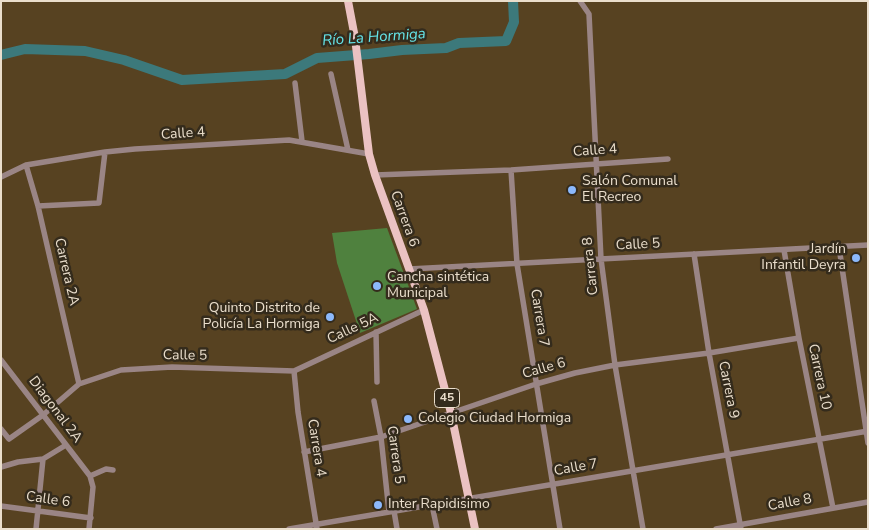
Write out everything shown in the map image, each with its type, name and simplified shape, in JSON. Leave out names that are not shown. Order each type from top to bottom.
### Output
[{"type":"main road","name":"Carrera 6","points":[[348,1],[359,67],[368,154],[424,310],[451,413],[475,529]]},
{"type":"street","name":"Carrera 8","points":[[580,1],[589,14],[601,259],[615,365],[643,529]]},
{"type":"street","points":[[331,74],[348,150]]},
{"type":"street","points":[[295,83],[302,141]]},
{"type":"street","name":"Calle 4","points":[[1,177],[26,165],[105,152],[289,140],[368,154]]},
{"type":"street","points":[[38,206],[99,204],[105,152]]},
{"type":"street","name":"Calle 4","points":[[375,175],[511,170],[668,159]]},
{"type":"street","name":"Carrera 2A","points":[[26,165],[38,206],[80,384]]},
{"type":"street","name":"Carrera 7","points":[[511,170],[517,264],[560,529]]},
{"type":"street","name":"Calle 5","points":[[409,269],[868,245]]},
{"type":"street","points":[[839,247],[868,443]]},
{"type":"street","name":"Carrera 10","points":[[784,250],[799,338],[833,508]]},
{"type":"street","name":"Carrera 9","points":[[694,254],[709,353],[741,527]]},
{"type":"street","name":"Calle 5A","points":[[294,371],[424,310]]},
{"type":"street","points":[[376,332],[377,382]]},
{"type":"street","name":"Calle 6","points":[[304,452],[381,437],[536,384],[615,365],[709,353],[799,338]]},
{"type":"street","name":"Diagonal 2A","points":[[1,360],[90,476]]},
{"type":"street","name":"Calle 5","points":[[80,384],[121,370],[172,367],[294,371]]},
{"type":"street","name":"Carrera 4","points":[[294,371],[316,527]]},
{"type":"street","points":[[1,429],[9,439],[80,384]]},
{"type":"street","name":"Carrera 5","points":[[374,400],[392,512],[397,529]]},
{"type":"street","name":"Calle 7","points":[[289,529],[316,527],[469,498],[867,431]]},
{"type":"street","points":[[1,467],[18,462],[42,459],[66,445]]},
{"type":"street","points":[[36,529],[42,459]]},
{"type":"street","points":[[89,529],[93,487],[90,476],[106,469],[113,470]]},
{"type":"street","name":"Calle 8","points":[[716,529],[741,527],[868,502]]},
{"type":"street","points":[[432,505],[436,529]]},
{"type":"street","name":"Calle 6","points":[[1,506],[91,518]]},
{"type":"green space","name":"Cancha sintética Municipal","points":[[387,228],[417,309],[360,333],[337,263],[332,233]]},
{"type":"waterway","name":"Río La Hormiga","points":[[1,55],[25,49],[85,51],[124,60],[182,80],[285,74],[317,58],[446,48],[459,43],[506,41],[514,22],[513,1]]},
{"type":"place","name":"Salón Comunal El Recreo","points":[[572,190]]},
{"type":"place","name":"Jardín Infantil Deyra","points":[[856,258]]},
{"type":"place","name":"Cancha sintética Municipal","points":[[377,286]]},
{"type":"place","name":"Quinto Distrito de Policía La Hormiga","points":[[330,317]]},
{"type":"place","name":"Colegio Ciudad Hormiga","points":[[408,419]]},
{"type":"place","name":"Inter Rapidisimo","points":[[378,505]]}]
